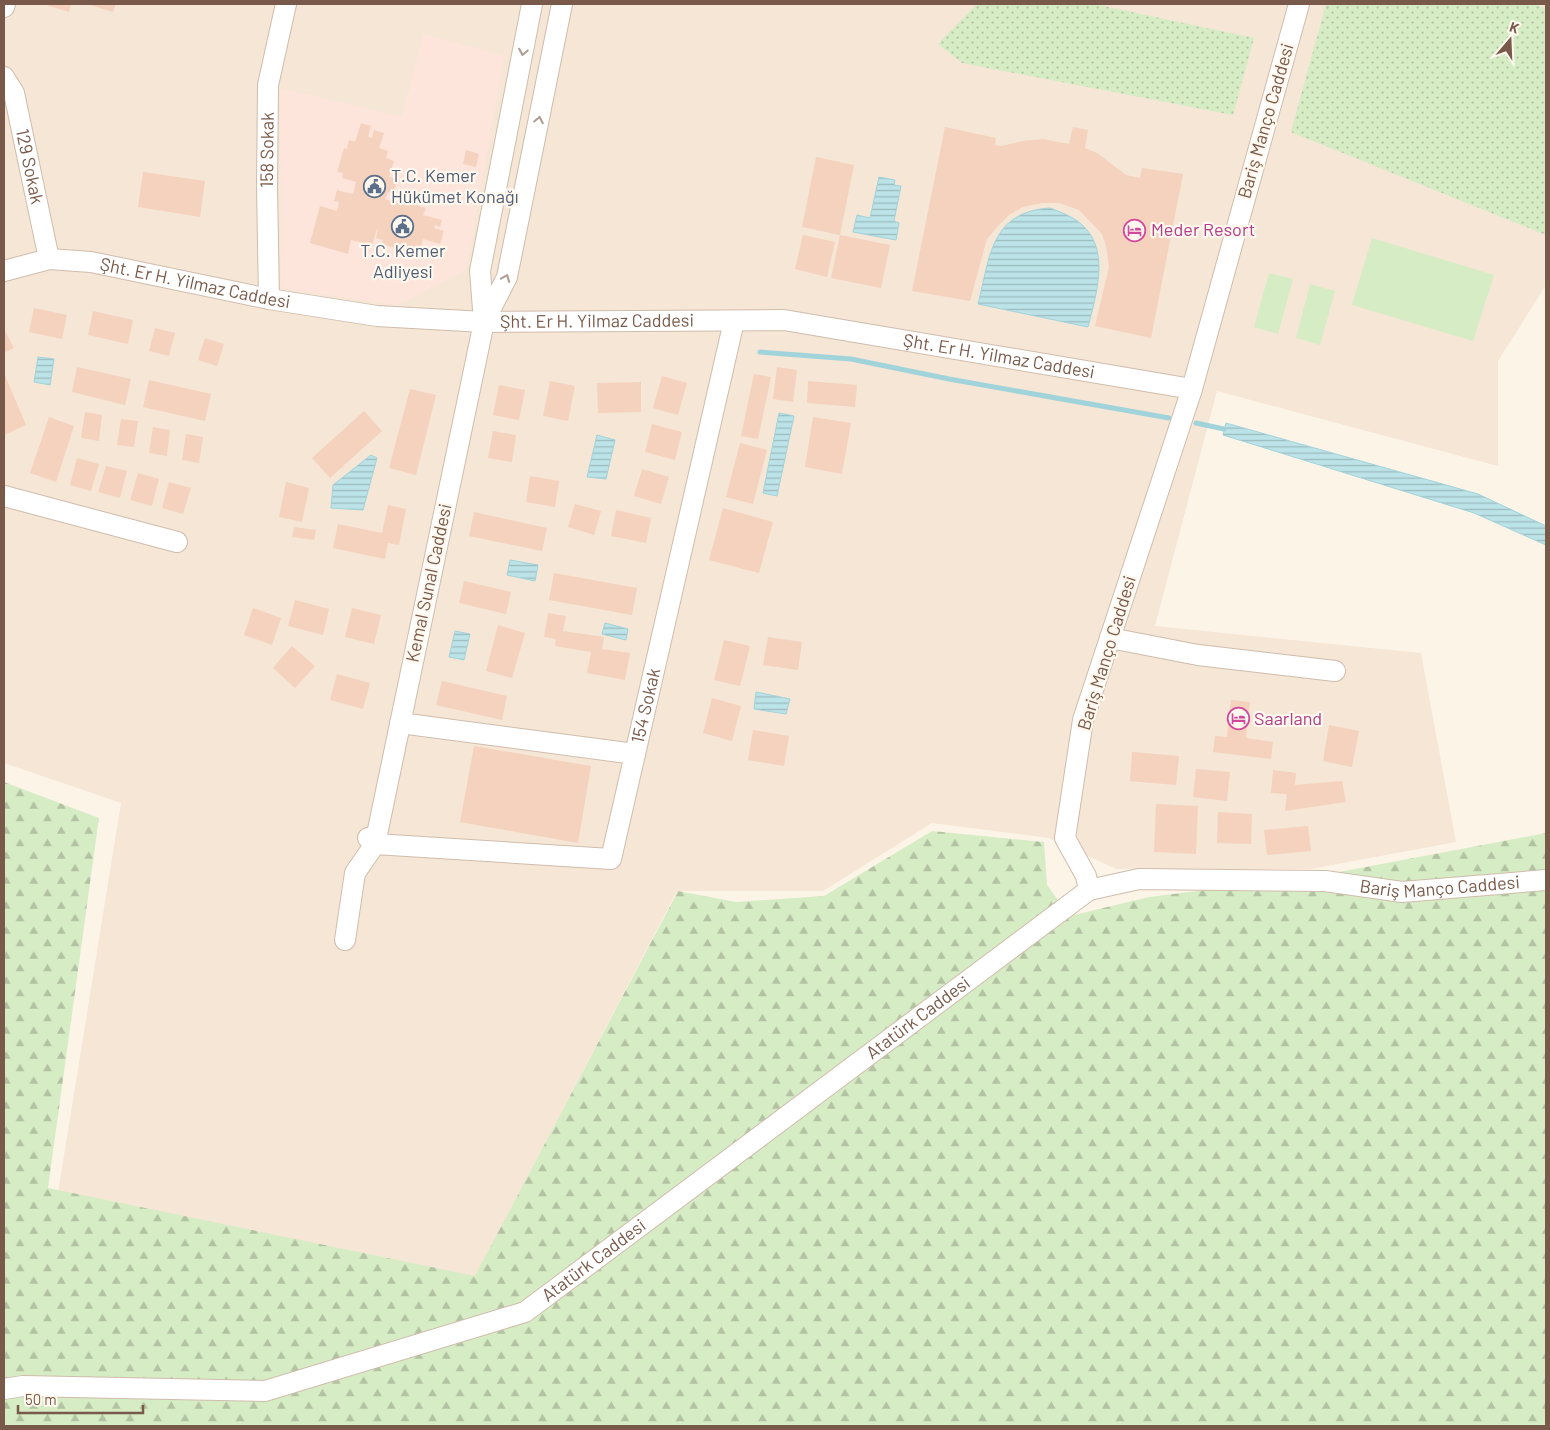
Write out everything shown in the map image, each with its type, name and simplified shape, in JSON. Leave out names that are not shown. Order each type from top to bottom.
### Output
[{"type":"street","name":"158 Sokak","points":[[269,299],[268,85],[286,4]]},
{"type":"street","name":"Kemal Sunal Caddesi","points":[[484,322],[480,271],[532,4]]},
{"type":"street","name":"Kemal Sunal Caddesi","points":[[371,841],[400,723],[484,322],[508,277],[562,4]]},
{"type":"street","name":"Bariş Manço Caddesi","points":[[1300,4],[1192,389],[1083,720],[1065,838],[1086,876],[1089,890],[1138,879],[1325,881],[1402,892],[1546,880]]},
{"type":"street","name":"129 Sokak","points":[[4,77],[14,93],[49,259]]},
{"type":"street","points":[[498,180],[525,187]]},
{"type":"street","name":"Şht. Er H. Yilmaz Caddesi","points":[[4,271],[49,259],[91,262],[269,299],[377,316],[484,322],[784,320],[1192,389]]},
{"type":"street","name":"154 Sokak","points":[[371,841],[611,859],[734,320]]},
{"type":"street","points":[[4,496],[177,542]]},
{"type":"street","points":[[1110,638],[1198,655],[1335,671]]},
{"type":"street","points":[[400,723],[635,754]]},
{"type":"street","points":[[346,940],[355,873],[371,841]]},
{"type":"street","name":"Atatürk Caddesi","points":[[4,1389],[24,1386],[265,1390],[525,1312],[1089,890]]},
{"type":"shaded area","points":[[4,4],[1546,4],[1546,285],[1498,361],[1498,466],[1217,391],[1155,626],[1421,653],[1456,842],[1311,869],[1116,869],[1049,838],[932,823],[823,891],[677,891],[475,1277],[35,1335],[121,803],[4,763]]},
{"type":"shaded area","points":[[424,34],[504,56],[466,270],[397,305],[281,289],[280,88],[402,117]]},
{"type":"green space","points":[[977,4],[1094,4],[1254,38],[1233,115],[962,63],[938,44]]},
{"type":"green space","points":[[1326,4],[1533,4],[1546,8],[1546,235],[1291,132]]},
{"type":"green space","points":[[1372,238],[1494,275],[1473,341],[1352,305]]},
{"type":"green space","points":[[1269,273],[1293,279],[1278,334],[1254,327]]},
{"type":"green space","points":[[1310,284],[1335,291],[1320,345],[1296,338]]},
{"type":"green space","points":[[4,782],[99,818],[48,1188],[475,1276],[678,891],[736,902],[824,896],[932,831],[1044,842],[1047,885],[1070,916],[1149,897],[1318,876],[1546,833],[1546,1426],[4,1426]]},
{"type":"water","points":[[879,177],[895,180],[894,185],[901,186],[894,221],[899,223],[896,240],[853,232],[857,215],[870,218]]},
{"type":"water","points":[[1050,208],[1070,216],[1081,224],[1090,234],[1096,246],[1099,259],[1099,273],[1088,327],[978,304],[990,254],[1004,228],[1015,218],[1030,211]]},
{"type":"water","points":[[38,357],[54,359],[50,385],[34,382]]},
{"type":"water","points":[[779,413],[794,416],[777,496],[763,493]]},
{"type":"water","points":[[1226,423],[1478,494],[1546,526],[1546,545],[1474,513],[1223,435]]},
{"type":"water","points":[[597,435],[615,440],[606,479],[587,477]]},
{"type":"water","points":[[371,455],[377,458],[363,510],[331,508],[333,485]]},
{"type":"water","points":[[510,560],[538,565],[535,581],[507,575]]},
{"type":"water","points":[[605,623],[628,629],[626,640],[602,634]]},
{"type":"water","points":[[455,631],[470,634],[464,660],[449,657]]},
{"type":"water","points":[[756,692],[790,699],[786,714],[754,709]]},
{"type":"building","points":[[43,4],[71,4],[69,12]]},
{"type":"building","points":[[87,4],[116,4],[113,12]]},
{"type":"building","name":"T.C. Kemer Hükümet Konağı","points":[[361,123],[371,126],[368,137],[372,138],[374,130],[384,133],[379,148],[388,151],[386,158],[394,161],[389,177],[398,179],[393,194],[388,192],[385,199],[398,203],[400,197],[417,202],[416,205],[426,208],[423,215],[442,220],[440,227],[435,225],[434,228],[444,231],[440,244],[423,239],[420,250],[414,248],[412,253],[382,244],[383,240],[376,238],[378,229],[372,245],[351,240],[348,254],[310,243],[320,206],[337,211],[339,202],[334,201],[337,190],[353,194],[356,182],[342,178],[343,173],[337,172],[344,148],[347,149],[349,140],[355,142]]},
{"type":"building","name":"Meder Resort","points":[[945,127],[996,138],[995,145],[1001,146],[1043,139],[1069,144],[1073,127],[1088,130],[1085,148],[1097,153],[1126,175],[1140,178],[1142,168],[1183,174],[1151,338],[1095,326],[1109,267],[1106,246],[1102,234],[1079,210],[1059,203],[1042,203],[1023,207],[1009,215],[997,227],[987,239],[970,301],[912,291]]},
{"type":"building","points":[[466,150],[479,154],[476,167],[463,164]]},
{"type":"building","points":[[816,157],[854,165],[840,235],[802,227]]},
{"type":"building","points":[[143,172],[205,181],[200,217],[138,207]]},
{"type":"building","points":[[803,235],[835,242],[827,277],[795,269]]},
{"type":"building","points":[[840,235],[890,245],[881,288],[831,278]]},
{"type":"building","points":[[34,308],[67,315],[62,339],[29,332]]},
{"type":"building","points":[[93,311],[133,320],[128,344],[88,335]]},
{"type":"building","points":[[155,328],[175,333],[169,356],[149,351]]},
{"type":"building","points":[[4,329],[14,348],[4,353]]},
{"type":"building","points":[[205,338],[224,344],[217,366],[198,360]]},
{"type":"building","points":[[77,367],[131,379],[125,405],[72,392]]},
{"type":"building","points":[[777,367],[797,370],[793,402],[773,399]]},
{"type":"building","points":[[4,373],[26,425],[4,435]]},
{"type":"building","points":[[754,374],[771,377],[758,439],[741,436]]},
{"type":"building","points":[[662,376],[687,383],[678,415],[653,408]]},
{"type":"building","points":[[149,380],[211,394],[205,421],[143,407]]},
{"type":"building","points":[[550,381],[575,386],[568,421],[543,416]]},
{"type":"building","points":[[808,381],[857,385],[855,407],[807,403]]},
{"type":"building","points":[[641,382],[641,412],[598,413],[597,383]]},
{"type":"building","points":[[499,385],[525,390],[519,420],[493,415]]},
{"type":"building","points":[[410,389],[436,395],[416,475],[389,468]]},
{"type":"building","points":[[364,411],[382,431],[330,478],[312,458]]},
{"type":"building","points":[[85,412],[102,415],[99,441],[81,438]]},
{"type":"building","points":[[49,417],[74,426],[56,482],[30,473]]},
{"type":"building","points":[[813,417],[851,423],[842,474],[805,467]]},
{"type":"building","points":[[121,419],[138,421],[134,447],[117,445]]},
{"type":"building","points":[[652,424],[682,432],[675,460],[645,452]]},
{"type":"building","points":[[153,427],[170,430],[167,456],[149,453]]},
{"type":"building","points":[[493,431],[516,435],[512,462],[488,458]]},
{"type":"building","points":[[186,434],[203,437],[199,463],[182,460]]},
{"type":"building","points":[[740,443],[767,450],[753,504],[726,497]]},
{"type":"building","points":[[77,458],[99,464],[91,491],[70,485]]},
{"type":"building","points":[[106,466],[127,471],[120,498],[98,492]]},
{"type":"building","points":[[642,469],[669,477],[661,504],[634,496]]},
{"type":"building","points":[[138,473],[159,479],[152,506],[130,500]]},
{"type":"building","points":[[530,476],[559,481],[555,507],[526,502]]},
{"type":"building","points":[[169,482],[191,488],[183,514],[162,508]]},
{"type":"building","points":[[286,482],[309,488],[302,522],[279,517]]},
{"type":"building","points":[[575,504],[601,511],[594,535],[568,527]]},
{"type":"building","points":[[388,505],[406,509],[399,545],[388,543],[385,559],[333,548],[338,524],[382,533]]},
{"type":"building","points":[[723,508],[773,522],[759,573],[709,560]]},
{"type":"building","points":[[616,510],[651,518],[646,543],[611,536]]},
{"type":"building","points":[[474,512],[547,528],[542,551],[469,536]]},
{"type":"building","points":[[294,527],[316,530],[314,540],[292,537]]},
{"type":"building","points":[[554,573],[637,588],[632,615],[549,600]]},
{"type":"building","points":[[464,581],[511,592],[506,614],[459,603]]},
{"type":"building","points":[[295,600],[329,609],[323,635],[288,626]]},
{"type":"building","points":[[253,608],[281,618],[272,645],[244,635]]},
{"type":"building","points":[[352,608],[381,615],[374,644],[345,637]]},
{"type":"building","points":[[548,613],[566,616],[563,631],[604,637],[602,649],[630,653],[625,680],[587,673],[591,652],[555,646],[556,639],[544,637]]},
{"type":"building","points":[[498,625],[525,633],[512,678],[486,671]]},
{"type":"building","points":[[768,637],[802,642],[798,670],[763,665]]},
{"type":"building","points":[[724,640],[750,646],[740,686],[714,680]]},
{"type":"building","points":[[292,646],[315,666],[295,688],[273,668]]},
{"type":"building","points":[[337,674],[370,683],[363,709],[330,700]]},
{"type":"building","points":[[442,681],[507,696],[502,720],[436,705]]},
{"type":"building","points":[[712,698],[741,706],[732,741],[703,733]]},
{"type":"building","name":"Saarland","points":[[1231,700],[1250,702],[1246,738],[1273,742],[1271,759],[1213,752],[1215,736],[1227,737]]},
{"type":"building","points":[[1329,725],[1359,731],[1352,767],[1323,761]]},
{"type":"building","points":[[753,730],[789,736],[784,766],[748,760]]},
{"type":"building","points":[[474,746],[591,766],[578,843],[460,822]]},
{"type":"building","points":[[1132,752],[1179,756],[1176,785],[1130,781]]},
{"type":"building","points":[[1196,769],[1230,772],[1227,801],[1193,797]]},
{"type":"building","points":[[1273,770],[1296,773],[1295,785],[1342,781],[1346,802],[1285,811],[1287,794],[1271,793]]},
{"type":"building","points":[[1156,804],[1198,806],[1196,854],[1154,852]]},
{"type":"building","points":[[1218,812],[1252,814],[1251,844],[1217,843]]},
{"type":"building","points":[[1308,826],[1311,851],[1267,855],[1264,830]]},
{"type":"waterway","points":[[760,352],[851,359],[949,379],[1169,418]]},
{"type":"waterway","points":[[1196,423],[1224,429]]},
{"type":"place","name":"T.C. Kemer Hükümet Konağı","points":[[375,186]]},
{"type":"place","name":"T.C. Kemer Adliyesi","points":[[403,226]]},
{"type":"place","name":"Meder Resort","points":[[1135,230]]},
{"type":"place","name":"Saarland","points":[[1238,719]]}]
